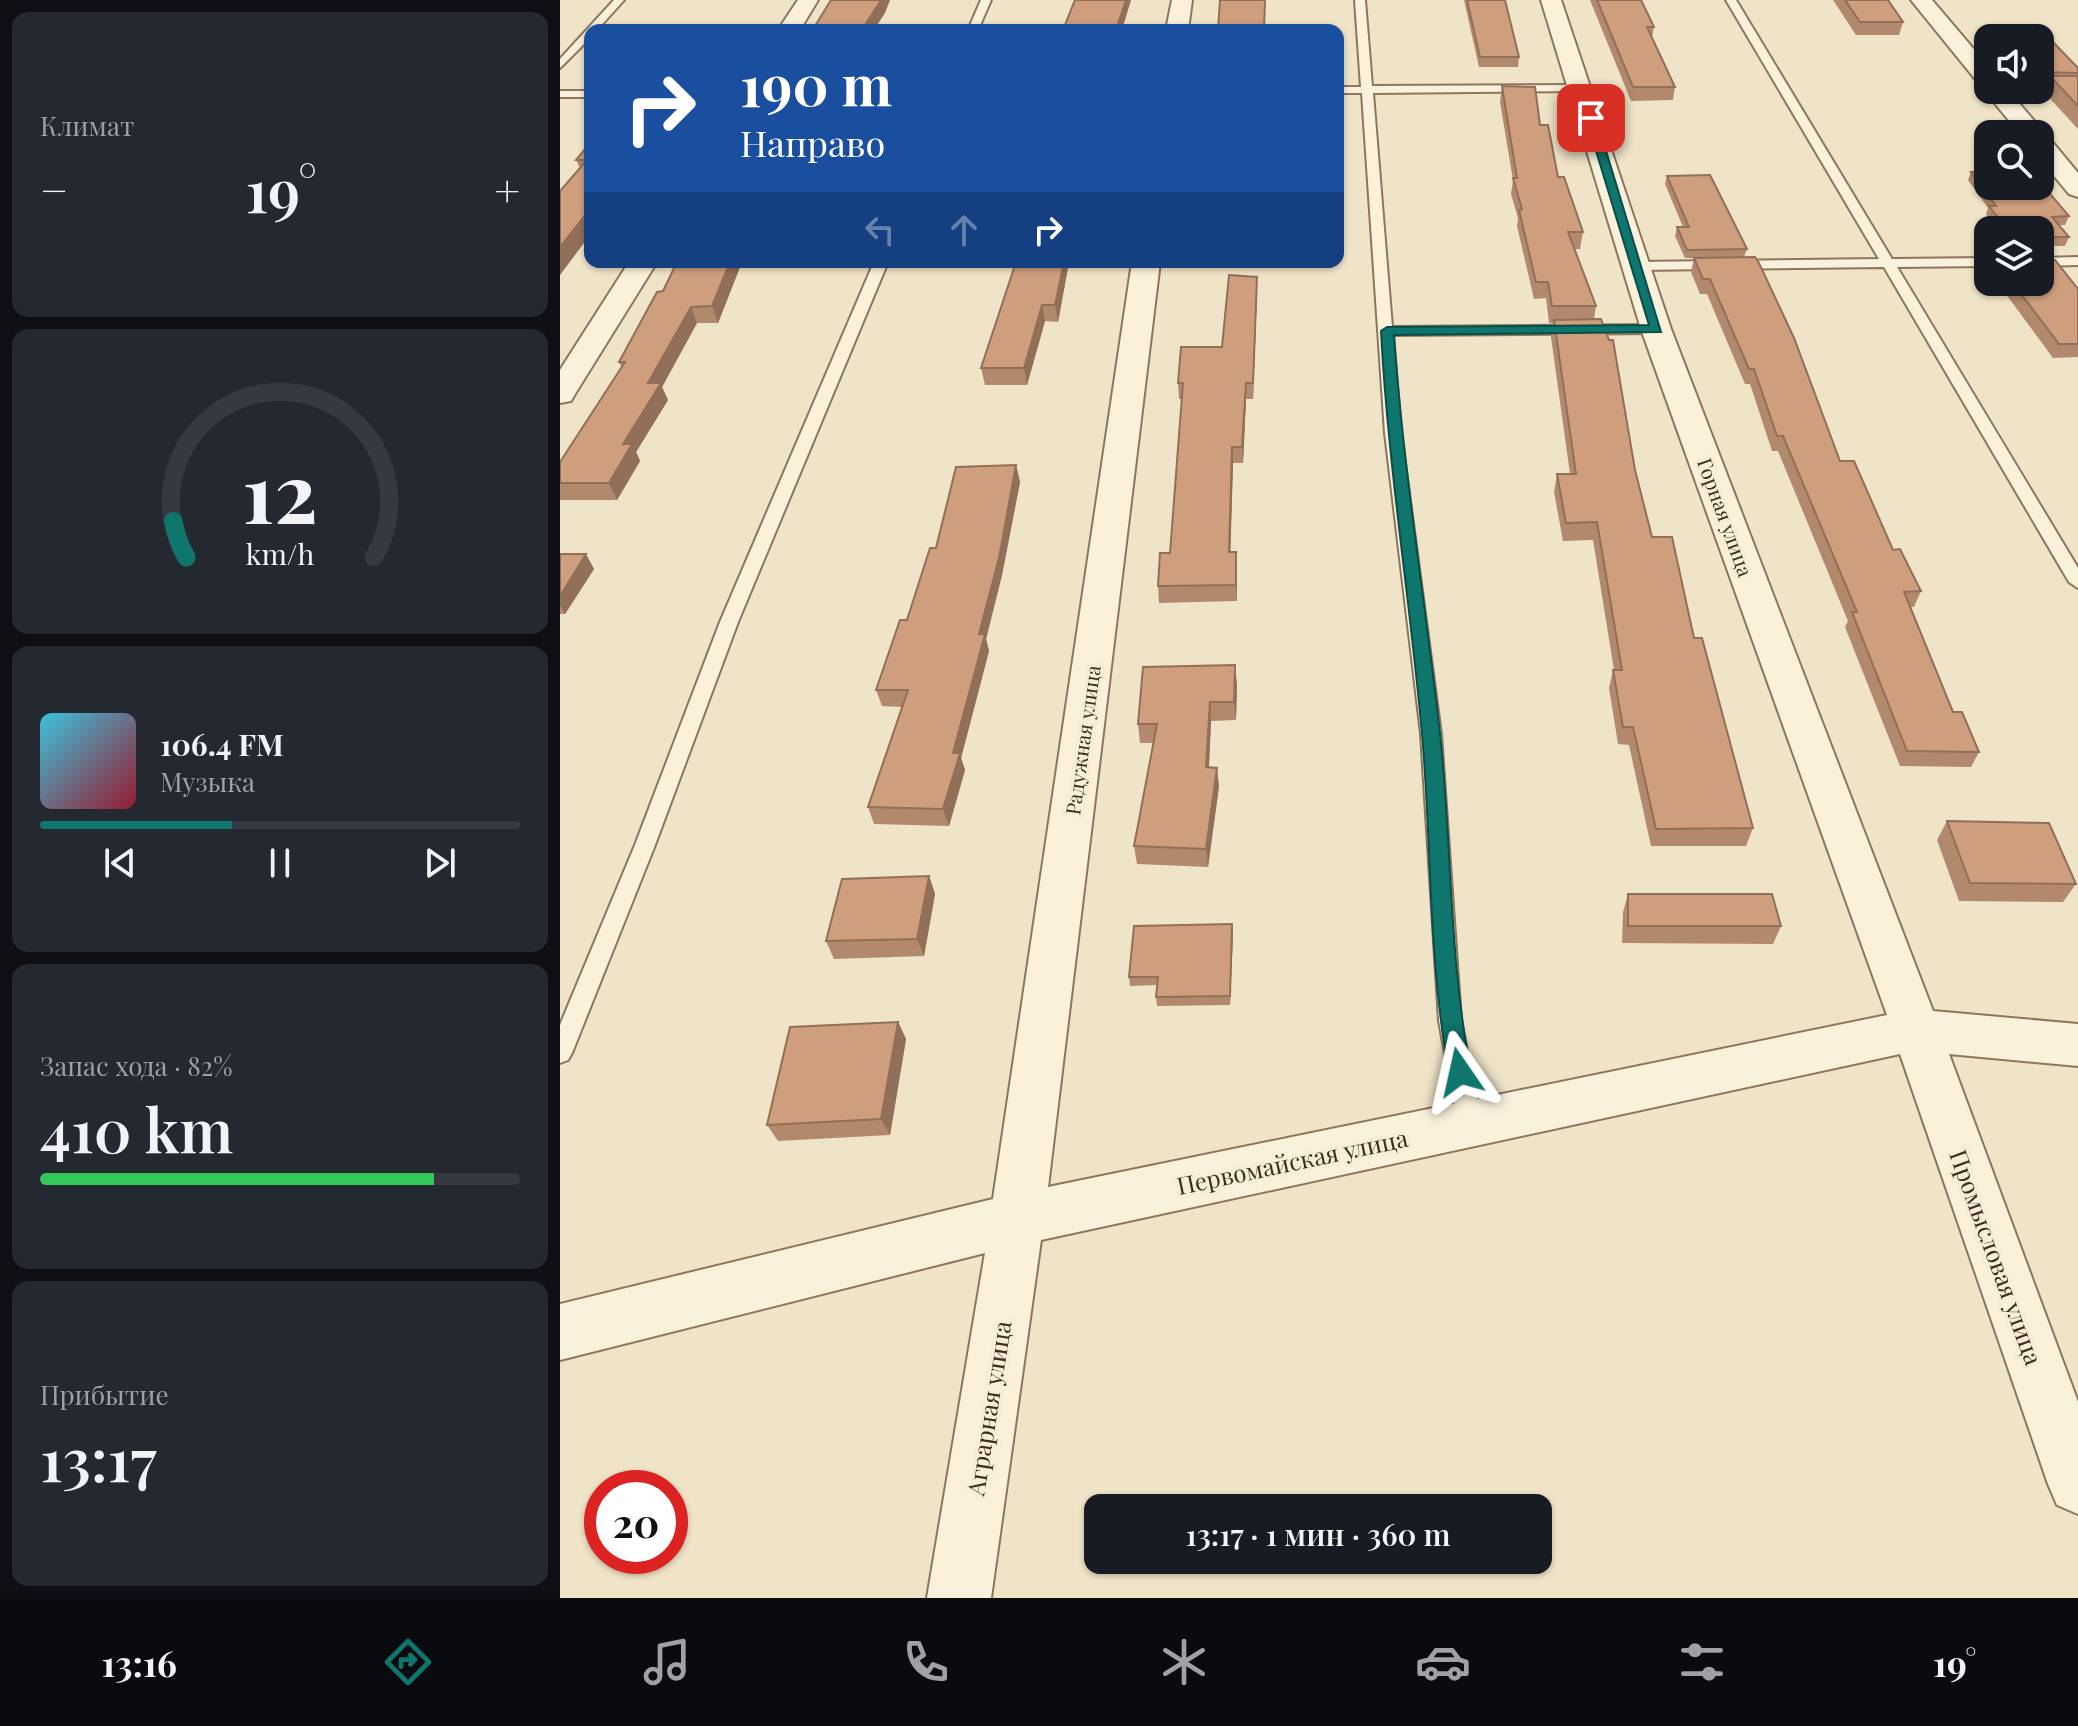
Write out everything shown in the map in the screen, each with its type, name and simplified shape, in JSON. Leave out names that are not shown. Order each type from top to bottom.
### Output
[{"type":"street","points":[[793,24],[808,0]]},
{"type":"street","points":[[1178,24],[1182,0]]},
{"type":"street","name":"Горная улица","points":[[1551,0],[1582,88],[1656,329],[1916,1030]]},
{"type":"street","points":[[1921,0],[1974,63]]},
{"type":"street","points":[[2008,104],[2021,120]]},
{"type":"street","points":[[2054,160],[2078,189]]},
{"type":"street","points":[[560,394],[639,268]]},
{"type":"street","name":"Радужная улица","points":[[1017,1219],[1145,268]]},
{"type":"street","name":"Первомайская улица","points":[[560,1332],[1017,1219],[1916,1030],[2078,1045]]},
{"type":"street","name":"Промысловая улица","points":[[1916,1030],[2078,1484]]},
{"type":"street","name":"Аграрная улица","points":[[959,1598],[1017,1219]]},
{"type":"lane","points":[[597,24],[619,0]]},
{"type":"lane","points":[[976,24],[986,0]]},
{"type":"lane","points":[[1360,0],[1393,433],[1431,734],[1450,1021],[1470,1124]]},
{"type":"lane","points":[[1731,0],[2078,582]]},
{"type":"lane","points":[[560,65],[584,39]]},
{"type":"lane","points":[[2054,86],[2078,86]]},
{"type":"lane","points":[[1344,90],[1582,88]]},
{"type":"lane","points":[[560,94],[584,94]]},
{"type":"lane","points":[[2054,262],[2078,261]]},
{"type":"lane","points":[[1636,266],[1974,262]]},
{"type":"lane","points":[[560,1053],[645,845],[729,622],[878,268]]},
{"type":"lane","points":[[1387,331],[1656,329]]},
{"type":"building","points":[[831,0],[881,0],[866,24],[816,24]]},
{"type":"building","points":[[1075,0],[1126,0],[1118,24],[1065,24]]},
{"type":"building","points":[[1220,0],[1265,0],[1264,24],[1218,24]]},
{"type":"building","points":[[1467,0],[1505,0],[1519,57],[1480,57]]},
{"type":"building","points":[[1597,0],[1641,0],[1654,27],[1647,27],[1675,87],[1633,87]]},
{"type":"building","points":[[1845,0],[1888,0],[1903,22],[1860,22]]},
{"type":"building","points":[[2054,43],[2078,68],[2078,73],[2054,72]]},
{"type":"building","points":[[2054,76],[2078,76],[2078,106],[2054,80]]},
{"type":"building","points":[[1502,86],[1535,87],[1540,125],[1548,125],[1558,177],[1564,177],[1583,232],[1568,232],[1596,306],[1552,306],[1548,282],[1536,282],[1513,178],[1517,178]]},
{"type":"building","points":[[584,163],[584,217],[560,247],[560,191]]},
{"type":"building","points":[[1710,175],[1747,249],[1687,250],[1677,227],[1689,227],[1667,176]]},
{"type":"building","points":[[2054,198],[2069,216],[1997,216],[1989,206],[1996,206],[1992,200]]},
{"type":"building","points":[[2054,219],[2069,237],[2054,237]]},
{"type":"building","points":[[1755,257],[1794,338],[1840,461],[1854,461],[1893,550],[1900,549],[1921,591],[1904,592],[1953,712],[1962,712],[1979,752],[1907,751],[1852,612],[1857,612],[1783,436],[1777,436],[1754,369],[1749,369],[1710,279],[1703,279],[1694,258]]},
{"type":"building","points":[[2054,260],[2078,289],[2078,344],[2059,344],[2023,296],[2054,296]]},
{"type":"building","points":[[674,268],[728,268],[712,306],[691,307],[648,383],[661,383],[623,444],[632,444],[609,483],[560,483],[560,462],[625,362],[619,362],[657,292],[663,291]]},
{"type":"building","points":[[1014,268],[1063,268],[1055,305],[1042,305],[1024,368],[981,368]]},
{"type":"building","points":[[1229,275],[1257,277],[1253,383],[1246,383],[1242,447],[1232,447],[1229,552],[1236,552],[1236,585],[1158,586],[1160,553],[1170,553],[1183,383],[1178,383],[1181,347],[1222,347]]},
{"type":"building","points":[[1601,319],[1609,340],[1613,340],[1635,470],[1652,537],[1672,537],[1694,638],[1702,638],[1753,828],[1656,829],[1633,727],[1623,727],[1613,670],[1622,670],[1597,522],[1566,523],[1557,474],[1576,474],[1554,320]]},
{"type":"building","points":[[1016,465],[999,558],[979,634],[985,634],[953,753],[960,753],[943,809],[868,807],[908,690],[876,690],[900,620],[907,620],[930,548],[936,548],[956,467]]},
{"type":"building","points":[[560,554],[586,554],[560,596]]},
{"type":"building","points":[[1235,665],[1234,702],[1210,702],[1206,767],[1217,768],[1206,849],[1134,846],[1157,724],[1138,724],[1143,667]]},
{"type":"building","points":[[1947,821],[2049,823],[2076,884],[1970,883]]},
{"type":"building","points":[[929,876],[917,939],[826,941],[842,879]]},
{"type":"building","points":[[1628,894],[1772,894],[1781,926],[1628,926]]},
{"type":"building","points":[[1232,924],[1230,996],[1156,997],[1158,977],[1129,977],[1134,926]]},
{"type":"building","points":[[898,1022],[881,1119],[767,1125],[790,1027]]},
{"type":"route","points":[[1460,1072],[1450,1021],[1431,734],[1393,433],[1387,331],[1656,329],[1591,118]]}]
